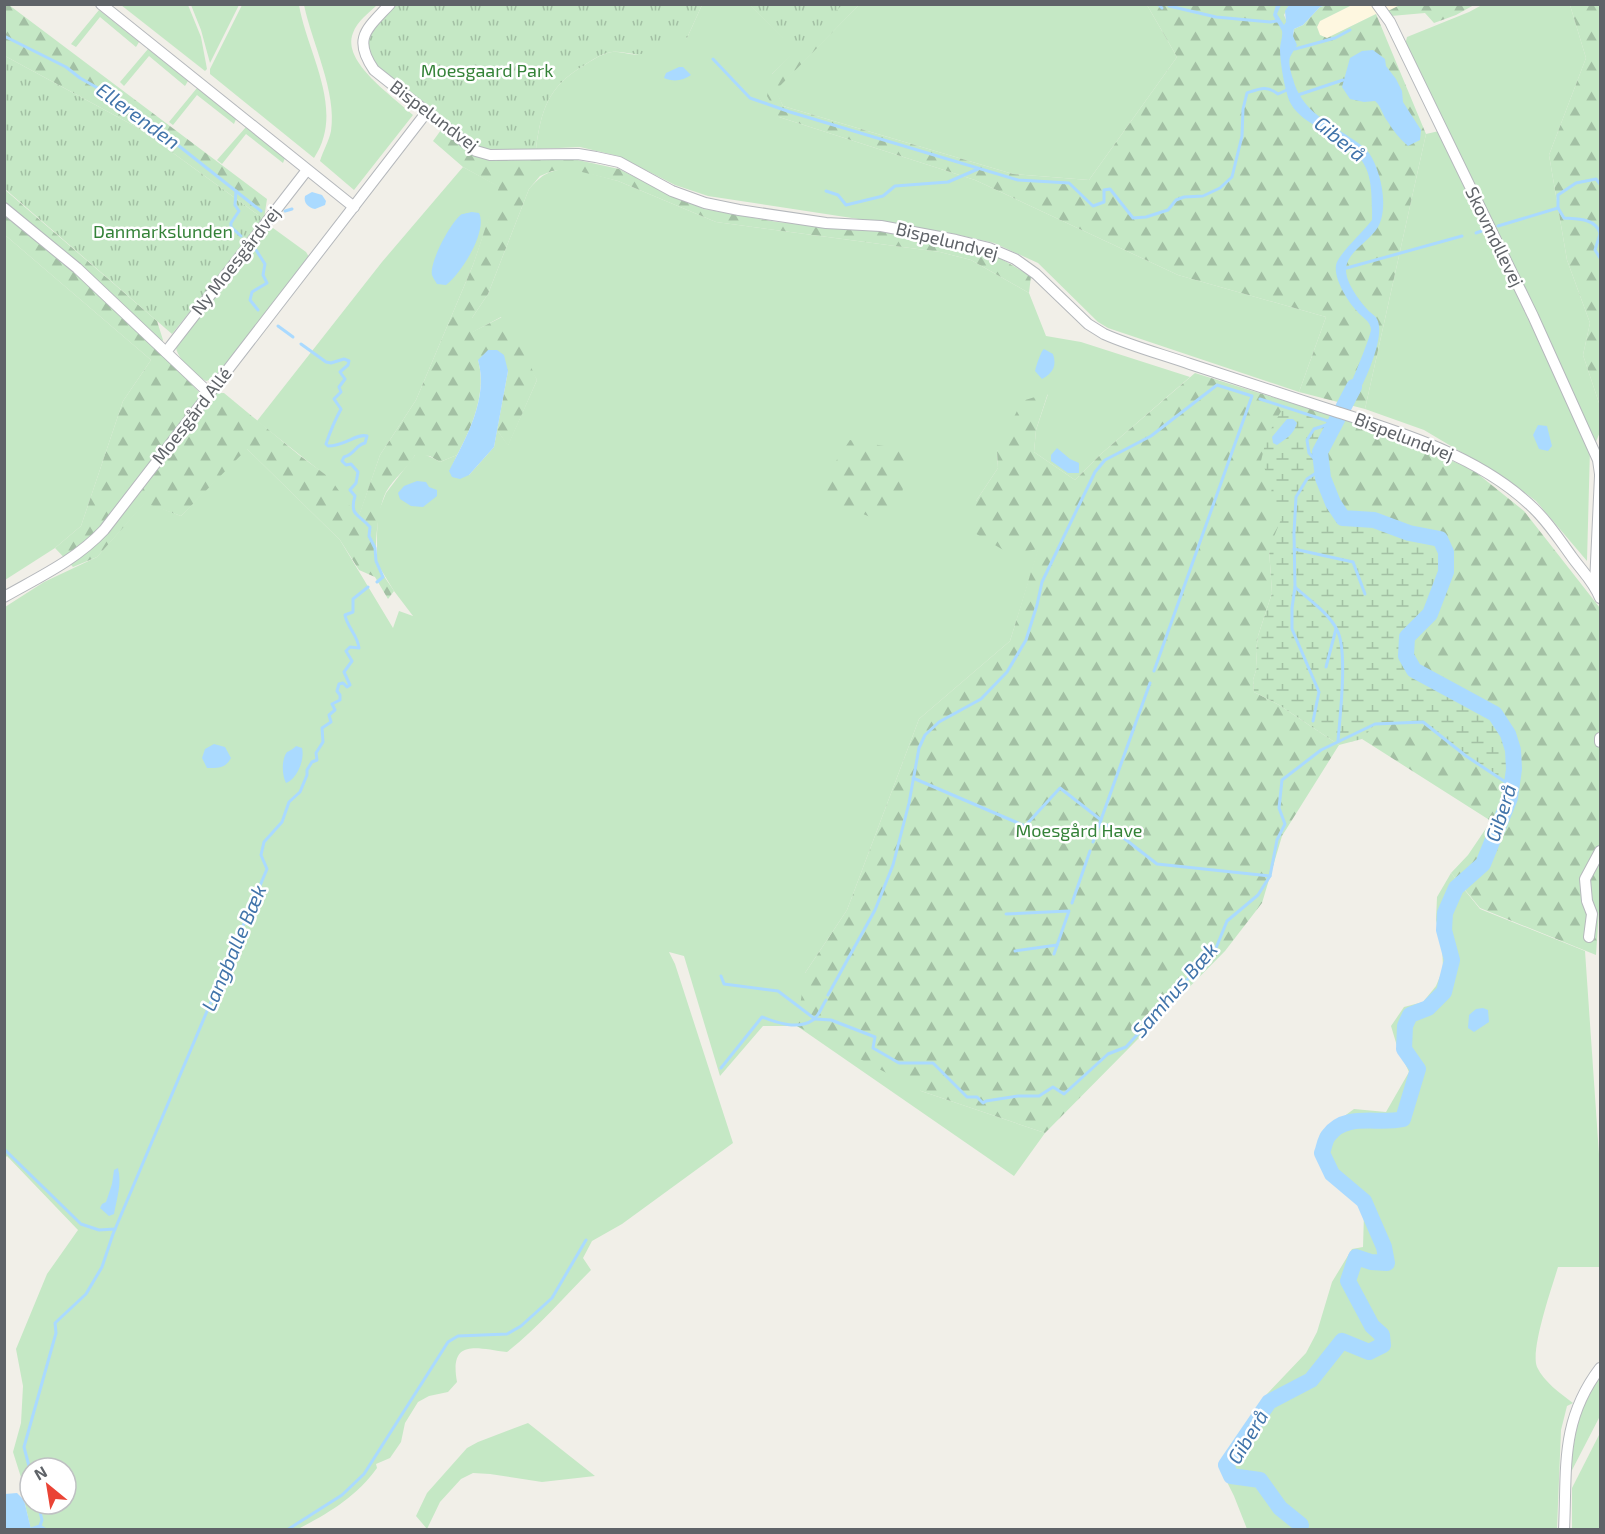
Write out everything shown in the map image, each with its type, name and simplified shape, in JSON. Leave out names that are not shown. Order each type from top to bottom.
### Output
[{"type":"street","points":[[101,4],[354,207]]},
{"type":"street","name":"Bispelundvej","points":[[390,4],[370,25],[363,37],[363,50],[375,70],[476,151],[490,155],[578,154],[596,157],[619,162],[672,191],[705,203],[826,223],[881,226],[989,248],[1015,259],[1036,274],[1088,324],[1104,334],[1361,418],[1437,448],[1478,468],[1530,504],[1583,573],[1595,584],[1600,598]]},
{"type":"street","name":"Skovmøllevej","points":[[1377,4],[1392,28],[1533,316],[1598,460],[1600,475],[1595,584]]},
{"type":"street","name":"Moesgård Allé","points":[[4,597],[72,558],[104,530],[426,113]]},
{"type":"street","name":"Ny Moesgårdvej","points":[[166,352],[307,170]]},
{"type":"street","points":[[4,208],[77,268],[209,393]]},
{"type":"street","points":[[1589,938],[1592,914],[1587,901],[1585,879],[1600,850]]},
{"type":"street","points":[[1564,1530],[1566,1451],[1572,1421],[1589,1383],[1600,1368]]},
{"type":"shaded area","points":[[1397,4],[1398,6],[1388,11],[1376,14],[1327,38],[1320,35],[1317,27],[1320,21],[1352,5]]},
{"type":"green space","points":[[4,5],[9,5],[267,199],[264,219],[140,129],[5,56]]},
{"type":"green space","points":[[121,5],[188,5],[201,37],[207,69],[205,71]]},
{"type":"green space","points":[[191,5],[239,5],[210,63],[201,30]]},
{"type":"green space","points":[[242,5],[299,5],[322,82],[325,101],[326,121],[323,140],[314,158],[210,74],[210,69]]},
{"type":"green space","points":[[304,5],[377,5],[360,21],[353,33],[351,44],[355,56],[371,78],[413,115],[354,190],[320,161],[331,131],[332,116],[323,68]]},
{"type":"green space","name":"Moesgaard Park","points":[[395,5],[702,5],[687,38],[682,42],[648,53],[615,52],[601,55],[571,74],[554,91],[548,101],[536,149],[511,151],[488,149],[473,143],[374,64],[366,47],[369,33]]},
{"type":"green space","points":[[702,5],[750,5],[796,50],[772,74],[779,117],[975,180],[1178,275],[1326,317],[1299,392],[1108,328],[1098,322],[1038,263],[994,243],[950,233],[708,196],[675,185],[618,156],[580,147],[536,149],[548,101],[554,91],[571,74],[608,53],[639,54],[687,38]]},
{"type":"green space","points":[[750,5],[859,5],[776,90],[783,106],[1013,174],[1089,180],[1177,57],[1147,5],[1289,5],[1284,15],[1293,36],[1294,29],[1303,25],[1320,7],[1352,5],[1320,21],[1317,27],[1320,35],[1327,38],[1376,14],[1426,134],[1365,409],[1299,392],[1326,317],[1178,275],[975,180],[779,117],[767,96],[772,74],[795,50]]},
{"type":"green space","points":[[750,5],[842,5],[796,50]]},
{"type":"green space","points":[[859,5],[1147,5],[1177,57],[1089,180],[1013,174],[783,106],[775,90]]},
{"type":"green space","points":[[1397,5],[1474,5],[1434,23],[1425,13],[1391,16],[1388,11]]},
{"type":"green space","points":[[1482,5],[1570,5],[1586,58],[1549,155],[1567,260],[1590,323],[1583,355],[1600,406],[1600,432],[1595,444],[1405,45],[1407,37]]},
{"type":"green space","points":[[1570,5],[1600,5],[1600,406],[1583,355],[1590,323],[1567,260],[1549,155],[1586,58]]},
{"type":"green space","points":[[99,10],[139,42],[136,47],[100,17],[76,47],[71,44]]},
{"type":"green space","points":[[148,49],[188,81],[185,86],[149,56],[124,86],[120,82]]},
{"type":"green space","name":"Danmarkslunden","points":[[5,56],[140,129],[264,219],[172,334],[5,189]]},
{"type":"green space","points":[[197,88],[236,119],[234,124],[197,95],[173,125],[169,122]]},
{"type":"green space","points":[[246,127],[285,158],[283,163],[246,134],[222,164],[217,160]]},
{"type":"green space","points":[[441,130],[619,169],[704,209],[777,222],[877,230],[989,252],[1031,276],[1029,293],[971,260],[940,252],[716,222],[618,181],[570,169],[552,171],[540,176],[529,189],[488,294],[472,318],[472,332],[502,317],[509,320],[537,380],[508,446],[497,430],[508,371],[478,360],[481,384],[479,397],[473,421],[457,455],[440,462],[430,456],[415,455],[389,487],[381,507],[376,546],[378,566],[394,591],[388,599],[375,577],[359,570],[340,540],[247,449],[181,516],[145,503],[97,557],[73,567],[55,548],[81,526],[123,401],[151,360],[5,235],[4,189],[157,321],[163,340],[158,349],[199,392],[224,393],[330,478],[358,518],[380,455],[416,400],[473,265],[499,187],[463,167],[433,141]]},
{"type":"green space","points":[[1439,131],[1590,449],[1587,561],[1536,501],[1508,480],[1424,430],[1365,409],[1426,134]]},
{"type":"green space","points":[[463,167],[500,187],[473,265],[416,400],[380,455],[358,519],[329,478],[257,421],[382,262]]},
{"type":"green space","points":[[570,168],[618,181],[716,222],[940,252],[971,260],[1029,293],[1046,336],[1081,342],[1190,377],[1102,453],[1075,480],[1034,452],[1036,430],[1048,394],[997,451],[998,468],[976,501],[1039,548],[1010,641],[919,719],[847,910],[805,973],[921,1091],[1045,1133],[1014,1176],[797,1026],[763,1026],[720,1076],[684,956],[669,952],[675,964],[733,1143],[622,1224],[592,1241],[583,1258],[591,1270],[540,1323],[507,1352],[475,1348],[461,1352],[457,1358],[457,1382],[448,1392],[429,1396],[418,1402],[405,1423],[401,1442],[390,1458],[376,1464],[377,1468],[360,1488],[331,1510],[298,1529],[31,1530],[28,1516],[78,1516],[78,1456],[18,1456],[18,1468],[13,1452],[21,1423],[23,1386],[16,1349],[47,1274],[78,1230],[7,1156],[5,1158],[5,607],[44,582],[97,557],[145,502],[181,516],[246,448],[340,540],[393,628],[399,611],[413,616],[377,563],[378,513],[386,493],[415,455],[425,455],[440,462],[457,455],[450,471],[469,475],[494,447],[497,430],[508,445],[537,380],[501,317],[471,333],[472,318],[488,294],[529,189],[538,179],[551,172]]},
{"type":"green space","points":[[273,228],[306,252],[309,257],[216,378],[206,381],[188,367],[180,358],[176,348],[265,231]]},
{"type":"green space","points":[[5,235],[151,360],[123,401],[81,526],[55,548],[5,580]]},
{"type":"green space","name":"Moesgård Have","points":[[1195,373],[1391,434],[1473,470],[1524,511],[1600,608],[1600,895],[1596,955],[1480,908],[1451,873],[1468,855],[1491,821],[1362,739],[1375,694],[1269,549],[1272,593],[1258,636],[1257,667],[1253,680],[1254,692],[1279,705],[1339,745],[1282,836],[1262,903],[1225,951],[1045,1133],[921,1091],[797,1026],[805,973],[847,910],[919,719],[1010,641],[1038,549],[1010,554],[973,532],[976,501],[998,468],[997,451],[1022,401],[1048,393],[1036,430],[1034,452],[1075,480],[1102,453]]},
{"type":"green space","points":[[1284,406],[1334,423],[1322,445],[1320,461],[1326,487],[1343,518],[1374,520],[1409,533],[1440,539],[1446,552],[1446,572],[1430,614],[1407,637],[1407,659],[1418,671],[1482,706],[1504,727],[1511,743],[1514,762],[1513,787],[1466,756],[1423,722],[1375,724],[1362,739],[1339,745],[1279,705],[1254,692],[1253,680],[1257,667],[1258,636],[1272,593],[1269,549],[1282,517],[1270,505],[1272,485],[1261,461],[1267,436]]},
{"type":"green space","points":[[850,440],[901,449],[906,467],[901,502],[878,520],[838,504],[820,485]]},
{"type":"green space","points":[[1451,873],[1480,909],[1585,951],[1600,1169],[1600,1267],[1558,1267],[1536,1347],[1537,1367],[1540,1372],[1553,1387],[1573,1403],[1567,1406],[1561,1430],[1557,1529],[1247,1529],[1220,1464],[1267,1394],[1306,1353],[1317,1332],[1332,1282],[1352,1249],[1363,1247],[1364,1214],[1355,1202],[1328,1177],[1318,1161],[1320,1134],[1354,1109],[1386,1112],[1409,1072],[1391,1026],[1404,1007],[1423,1002],[1436,986],[1443,969],[1442,942],[1436,920],[1437,897]]},
{"type":"green space","points":[[1600,1376],[1600,1416],[1570,1474],[1582,1412]]},
{"type":"green space","points":[[528,1423],[595,1476],[542,1482],[473,1473],[461,1479],[440,1502],[427,1529],[416,1516],[427,1493],[467,1448]]},
{"type":"green space","points":[[1600,1433],[1600,1529],[1572,1529],[1572,1488]]},
{"type":"water","name":"Giberå","points":[[1276,5],[1281,5],[1277,14],[1284,25],[1285,11],[1289,5],[1327,5],[1320,7],[1303,25],[1294,29],[1293,36],[1297,45],[1289,59],[1292,77],[1302,98],[1314,113],[1365,148],[1377,169],[1382,189],[1383,210],[1378,227],[1354,252],[1346,270],[1354,291],[1376,318],[1379,327],[1376,351],[1350,407],[1341,405],[1371,329],[1369,323],[1345,295],[1338,281],[1336,267],[1343,252],[1372,220],[1371,185],[1368,173],[1357,155],[1296,112],[1291,104],[1281,62],[1282,31],[1273,15]]},
{"type":"water","points":[[1373,50],[1385,59],[1386,66],[1402,91],[1403,102],[1421,130],[1420,140],[1408,146],[1392,129],[1375,101],[1364,102],[1350,99],[1342,87],[1350,58],[1362,51]]},
{"type":"water","points":[[683,67],[691,75],[678,80],[664,78],[666,73]]},
{"type":"water","points":[[312,192],[322,195],[326,201],[325,205],[315,209],[307,205],[305,196]]},
{"type":"water","points":[[479,213],[481,221],[472,252],[459,272],[446,285],[437,284],[432,275],[432,269],[442,243],[457,218],[462,214]]},
{"type":"water","points":[[1044,349],[1053,354],[1055,362],[1051,372],[1042,379],[1035,371]]},
{"type":"water","points":[[488,350],[497,350],[504,355],[508,371],[494,447],[469,475],[460,479],[452,477],[449,471],[469,431],[478,403],[481,374],[478,360]]},
{"type":"water","points":[[1287,419],[1293,419],[1297,423],[1296,427],[1277,445],[1273,443],[1272,437]]},
{"type":"water","points":[[1538,425],[1547,426],[1552,446],[1548,451],[1539,449],[1533,435]]},
{"type":"water","points":[[1057,448],[1079,463],[1079,473],[1068,473],[1051,461],[1051,455]]},
{"type":"water","points":[[417,481],[426,482],[429,487],[437,490],[437,496],[423,507],[411,506],[400,499],[398,493],[404,486]]},
{"type":"water","points":[[214,744],[225,747],[231,758],[224,766],[207,768],[202,758],[205,749]]},
{"type":"water","points":[[296,746],[302,748],[301,763],[294,778],[286,783],[283,772],[284,759],[287,752]]},
{"type":"water","points":[[1476,1009],[1488,1010],[1489,1022],[1474,1032],[1468,1028],[1469,1015]]},
{"type":"water","points":[[118,1168],[118,1196],[114,1214],[109,1216],[100,1208],[106,1202],[114,1170]]},
{"type":"water","points":[[5,1494],[18,1494],[18,1516],[28,1516],[31,1529],[5,1529]]},
{"type":"waterway","points":[[1158,4],[1162,8]]},
{"type":"waterway","points":[[1169,6],[1216,17],[1277,21]]},
{"type":"waterway","points":[[1295,49],[1335,38],[1350,30]]},
{"type":"waterway","name":"Ellerenden","points":[[4,36],[66,67],[80,78],[126,104],[261,211]]},
{"type":"waterway","points":[[713,59],[750,98],[1018,180],[1069,183],[1093,206],[1104,202],[1104,190],[1110,189],[1133,218],[1146,217],[1168,210],[1176,200],[1203,196],[1220,188],[1232,177],[1242,136],[1243,109],[1247,93],[1267,89],[1278,94],[1291,88]]},
{"type":"waterway","points":[[1298,95],[1343,80]]},
{"type":"waterway","points":[[826,191],[838,195],[846,205],[883,196],[895,186],[948,182],[978,169]]},
{"type":"waterway","points":[[1600,184],[1596,179],[1576,183],[1558,195],[1558,208],[1564,218],[1590,222],[1598,228],[1600,233]]},
{"type":"waterway","points":[[236,191],[235,205],[239,211],[231,227],[241,236]]},
{"type":"waterway","points":[[1498,226],[1558,208]]},
{"type":"waterway","name":"Ellerenden","points":[[285,211],[292,209]]},
{"type":"waterway","points":[[1476,233],[1487,229]]},
{"type":"waterway","points":[[1600,234],[1595,250],[1600,258]]},
{"type":"waterway","points":[[1343,269],[1462,236]]},
{"type":"waterway","points":[[256,250],[265,264],[263,275],[267,283],[252,292],[250,300],[258,310]]},
{"type":"waterway","points":[[278,326],[293,337]]},
{"type":"waterway","points":[[301,344],[326,362],[331,363],[344,359],[349,361],[340,372],[345,379],[339,387],[341,392],[334,399],[341,409],[326,444],[328,446],[340,444],[359,436],[367,436],[365,443],[344,457],[342,461],[346,465],[351,464],[358,472],[356,483],[350,490],[355,496],[354,511],[370,527],[369,536],[375,548],[376,561],[383,577],[377,582]]},
{"type":"waterway","points":[[828,995],[875,910],[893,865],[909,803],[919,748],[925,735],[939,722],[981,699],[1007,672],[1026,640],[1042,582],[1095,472],[1105,460],[1151,436],[1217,385],[1252,396],[1154,671]]},
{"type":"waterway","name":"Giberå","points":[[1300,1530],[1301,1525],[1280,1508],[1260,1480],[1231,1476],[1226,1465],[1269,1402],[1311,1380],[1342,1341],[1369,1352],[1383,1345],[1382,1335],[1372,1326],[1348,1281],[1356,1257],[1371,1262],[1387,1263],[1384,1247],[1364,1201],[1332,1174],[1322,1153],[1328,1137],[1336,1128],[1344,1124],[1353,1121],[1403,1119],[1418,1069],[1404,1049],[1405,1026],[1410,1015],[1428,1008],[1444,992],[1452,960],[1444,930],[1445,913],[1456,888],[1483,864],[1510,798],[1514,769],[1513,750],[1508,734],[1495,714],[1414,670],[1406,656],[1407,637],[1430,614],[1446,572],[1446,552],[1440,539],[1409,533],[1374,520],[1343,518],[1333,503],[1323,478],[1320,452],[1354,387]]},
{"type":"waterway","points":[[1260,399],[1334,423]]},
{"type":"waterway","points":[[1321,466],[1309,453],[1307,440],[1314,429],[1332,423]]},
{"type":"waterway","points":[[1322,469],[1307,479],[1296,497],[1295,587],[1329,618],[1340,639],[1343,667],[1338,741]]},
{"type":"waterway","points":[[1294,549],[1353,562],[1365,594]]},
{"type":"waterway","name":"Langballe Bæk","points":[[26,1456],[24,1447],[56,1333],[55,1323],[86,1294],[102,1267],[113,1234],[267,869],[261,855],[264,842],[282,822],[289,802],[300,792],[307,770],[312,762],[317,760],[316,753],[323,742],[322,728],[331,722],[329,715],[335,710],[332,704],[340,700],[337,691],[339,684],[343,683],[347,687],[350,685],[344,672],[352,661],[346,651],[350,647],[359,648],[345,615],[353,612],[353,599],[368,587]]},
{"type":"waterway","points":[[1295,587],[1292,629],[1319,692],[1313,721]]},
{"type":"waterway","points":[[1326,667],[1336,629]]},
{"type":"waterway","points":[[1093,842],[1150,683]]},
{"type":"waterway","name":"Samhus Bæk","points":[[721,976],[724,984],[778,991],[815,1019],[831,1020],[875,1037],[873,1048],[899,1063],[933,1063],[967,1097],[977,1097],[983,1103],[1018,1096],[1039,1096],[1053,1087],[1064,1094],[1108,1054],[1126,1047],[1216,948],[1227,921],[1258,895],[1270,876],[1277,840],[1285,824],[1279,808],[1282,780],[1321,750],[1375,724],[1423,722],[1466,756],[1513,787]]},
{"type":"waterway","points":[[913,778],[1025,826],[1060,788],[1101,820]]},
{"type":"waterway","points":[[1107,825],[1157,864],[1270,876]]},
{"type":"waterway","points":[[1072,903],[1090,851]]},
{"type":"waterway","points":[[1006,914],[1069,911],[1054,954]]},
{"type":"waterway","points":[[1015,951],[1057,945]]},
{"type":"waterway","points":[[721,1068],[762,1017],[801,1025],[813,1020],[826,1000]]},
{"type":"waterway","name":"Langballe Bæk","points":[[4,1149],[81,1224],[99,1230],[115,1229]]},
{"type":"waterway","points":[[287,1530],[342,1495],[364,1474],[448,1342],[458,1336],[507,1334],[521,1326],[552,1298],[586,1240]]},
{"type":"waterway","name":"Langballe Bæk","points":[[40,1526],[41,1516]]},
{"type":"waterway","name":"Langballe Bæk","points":[[31,1529],[40,1526],[46,1530]]}]
